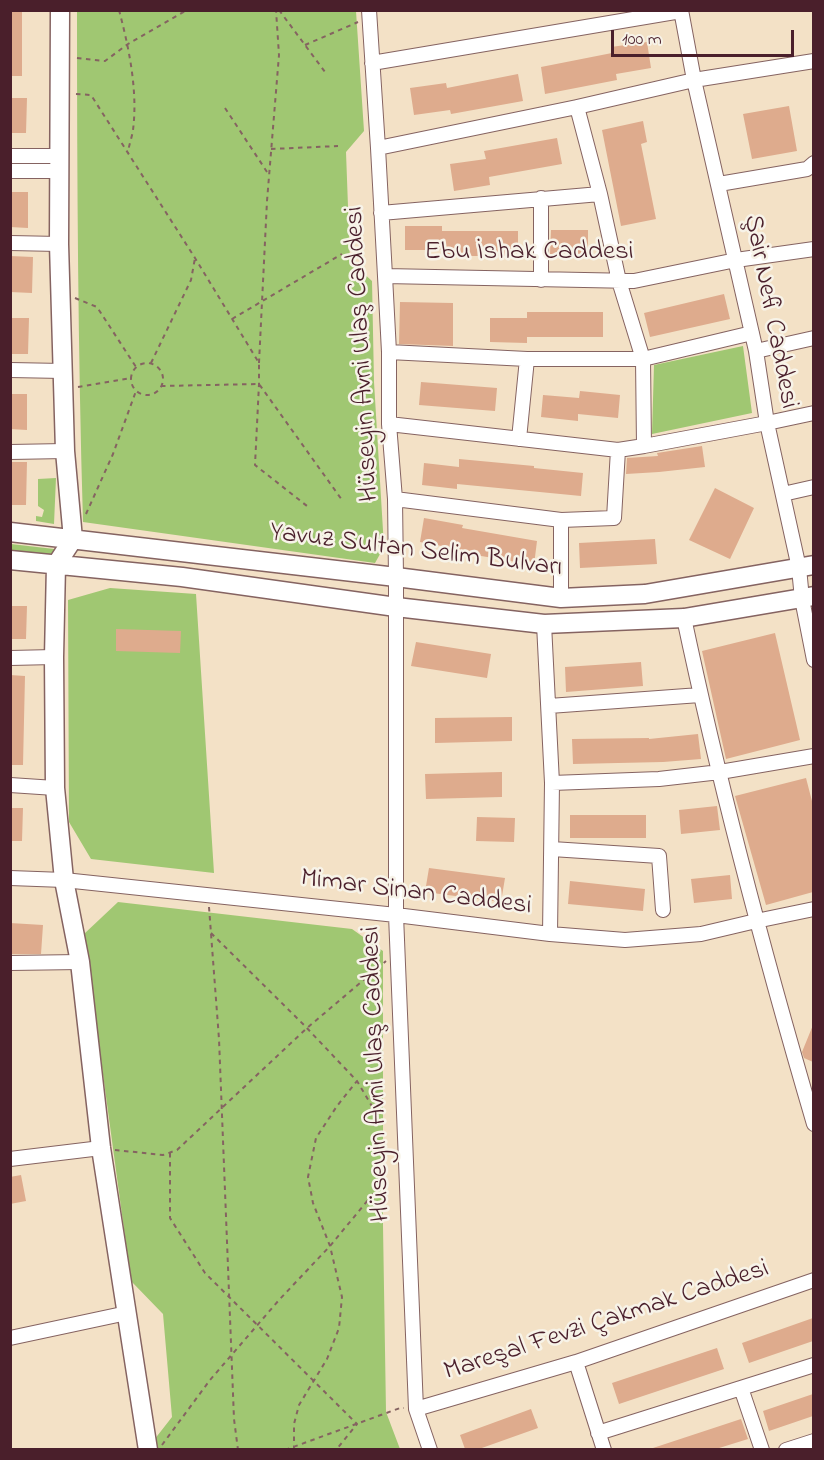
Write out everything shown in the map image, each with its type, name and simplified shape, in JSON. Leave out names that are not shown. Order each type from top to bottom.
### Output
[{"type":"main road","points":[[60,10],[59,244],[65,451],[73,539],[56,565],[55,788],[64,880],[80,962],[101,1148],[148,1449]]},
{"type":"main road","name":"Yavuz Sultan Selim Bulvarı","points":[[10,532],[561,598],[645,594],[806,567]]},
{"type":"main road","name":"Yavuz Sultan Selim Bulvarı","points":[[10,560],[182,577],[396,607],[544,624],[684,618],[808,598]]},
{"type":"street","points":[[372,63],[681,11]]},
{"type":"street","name":"Şair Nefi Caddesi","points":[[681,11],[694,80],[756,351],[767,423],[783,494],[806,567],[813,660]]},
{"type":"street","name":"Hüseyin Avni Ulaş Caddesi","points":[[369,14],[389,352],[389,424],[394,499],[396,915],[416,1409],[430,1449]]},
{"type":"street","points":[[378,148],[694,80],[813,61]]},
{"type":"street","points":[[577,107],[600,194],[619,281],[643,359],[644,446]]},
{"type":"street","points":[[10,156],[59,164]]},
{"type":"street","points":[[719,184],[807,169],[813,163]]},
{"type":"street","points":[[10,171],[59,164]]},
{"type":"street","points":[[381,213],[600,194]]},
{"type":"street","points":[[541,198],[541,280]]},
{"type":"street","points":[[10,243],[59,244]]},
{"type":"street","name":"Ebu İshak Caddesi","points":[[385,276],[634,281],[736,260],[813,249]]},
{"type":"street","points":[[389,352],[527,359],[643,359],[752,333]]},
{"type":"street","points":[[756,351],[813,338]]},
{"type":"street","points":[[519,439],[527,359]]},
{"type":"street","points":[[10,370],[63,371]]},
{"type":"street","points":[[389,424],[618,450],[767,423],[813,412]]},
{"type":"street","points":[[394,499],[561,519],[614,518],[618,450]]},
{"type":"street","points":[[10,452],[65,451]]},
{"type":"street","points":[[783,494],[813,487]]},
{"type":"street","points":[[561,519],[561,598]]},
{"type":"street","points":[[684,618],[700,695],[756,921],[813,1124]]},
{"type":"street","points":[[544,624],[552,783],[550,934]]},
{"type":"street","points":[[10,658],[54,657]]},
{"type":"street","points":[[549,706],[700,695]]},
{"type":"street","points":[[552,783],[660,780],[813,756]]},
{"type":"street","points":[[10,785],[55,788]]},
{"type":"street","points":[[552,849],[659,856],[663,910]]},
{"type":"street","name":"Mimar Sinan Caddesi","points":[[10,878],[64,880],[396,915],[550,934],[626,940],[701,934],[813,909]]},
{"type":"street","points":[[10,963],[80,962]]},
{"type":"street","points":[[10,1159],[101,1148]]},
{"type":"street","name":"Mareşal Fevzi Çakmak Caddesi","points":[[416,1409],[576,1362],[813,1280]]},
{"type":"street","points":[[10,1338],[127,1313]]},
{"type":"street","points":[[576,1362],[604,1449]]},
{"type":"street","points":[[598,1433],[813,1365]]},
{"type":"street","points":[[741,1388],[762,1449]]},
{"type":"street","points":[[786,1449],[813,1441]]},
{"type":"path","points":[[119,10],[128,44],[134,99],[133,130],[128,153]]},
{"type":"path","points":[[76,58],[105,62],[128,44],[187,10]]},
{"type":"path","points":[[278,10],[325,72]]},
{"type":"path","points":[[278,10],[279,55],[262,301],[255,465],[307,506]]},
{"type":"path","points":[[305,45],[369,14]]},
{"type":"path","points":[[76,94],[91,95],[259,363]]},
{"type":"path","points":[[225,108],[270,175]]},
{"type":"path","points":[[272,149],[338,146]]},
{"type":"path","points":[[232,319],[342,254]]},
{"type":"path","points":[[151,363],[191,280],[195,258]]},
{"type":"path","points":[[61,292],[97,307],[136,367]]},
{"type":"path","points":[[151,363],[160,369],[163,379],[161,386],[152,395],[141,394],[133,387],[131,378],[136,367],[151,363]]},
{"type":"path","points":[[63,389],[131,378]]},
{"type":"path","points":[[161,386],[259,384]]},
{"type":"path","points":[[259,384],[342,500]]},
{"type":"path","points":[[83,522],[113,454],[136,391]]},
{"type":"path","points":[[209,895],[219,1039],[234,1419],[238,1449]]},
{"type":"path","points":[[211,933],[357,1081],[379,1118]]},
{"type":"path","points":[[101,1148],[163,1155],[177,1150],[307,1028],[398,951]]},
{"type":"path","points":[[294,1448],[294,1424],[299,1405],[327,1359],[339,1328],[342,1297],[330,1246],[313,1203],[308,1177],[316,1138],[357,1081]]},
{"type":"path","points":[[170,1153],[170,1218],[205,1273],[357,1424]]},
{"type":"path","points":[[158,1449],[210,1380],[279,1300],[330,1246],[378,1188]]},
{"type":"path","points":[[285,1449],[294,1448],[400,1408],[416,1409]]},
{"type":"path","points":[[336,1449],[357,1424]]},
{"type":"green space","points":[[77,11],[356,11],[364,131],[346,152],[350,261],[372,281],[374,382],[384,547],[375,563],[83,522],[78,266]]},
{"type":"green space","points":[[743,346],[752,413],[652,434],[654,365]]},
{"type":"green space","points":[[56,478],[54,524],[36,521],[36,516],[42,517],[44,510],[38,506],[38,479]]},
{"type":"green space","points":[[11,544],[54,549],[54,558],[11,552]]},
{"type":"green space","points":[[110,588],[196,594],[214,873],[91,859],[69,822],[68,600]]},
{"type":"green space","points":[[118,902],[352,929],[383,951],[386,1412],[400,1449],[156,1449],[154,1440],[172,1417],[163,1314],[131,1281],[84,934]]},
{"type":"building","points":[[10,10],[22,10],[22,76],[10,76]]},
{"type":"building","points":[[647,42],[651,68],[616,74],[617,80],[545,94],[541,67],[612,53],[611,47]]},
{"type":"building","points":[[518,74],[523,101],[451,114],[450,110],[414,115],[410,88],[446,83],[447,88]]},
{"type":"building","points":[[10,98],[27,98],[26,133],[10,133]]},
{"type":"building","points":[[789,106],[797,151],[752,159],[743,114]]},
{"type":"building","points":[[643,121],[647,142],[641,144],[656,219],[621,226],[602,130]]},
{"type":"building","points":[[557,138],[562,164],[489,177],[490,185],[454,191],[450,164],[486,159],[484,151]]},
{"type":"building","points":[[10,192],[28,192],[28,228],[10,227]]},
{"type":"building","points":[[405,226],[442,226],[442,231],[518,231],[518,256],[443,256],[442,250],[405,250]]},
{"type":"building","points":[[551,230],[588,230],[588,254],[550,254]]},
{"type":"building","points":[[10,256],[33,257],[32,293],[10,292]]},
{"type":"building","points":[[724,294],[730,319],[650,337],[644,313]]},
{"type":"building","points":[[400,302],[453,303],[453,346],[399,344]]},
{"type":"building","points":[[527,312],[603,312],[603,337],[527,337],[527,343],[490,342],[490,318],[527,318]]},
{"type":"building","points":[[10,318],[29,318],[28,354],[10,354]]},
{"type":"building","points":[[421,382],[497,388],[495,411],[419,405]]},
{"type":"building","points":[[580,391],[620,395],[618,418],[578,414],[578,421],[541,417],[543,395],[579,398]]},
{"type":"building","points":[[10,394],[27,394],[27,430],[10,429]]},
{"type":"building","points":[[702,446],[705,467],[626,474],[627,458],[658,456],[657,453]]},
{"type":"building","points":[[459,459],[583,473],[581,496],[457,484],[457,489],[422,485],[424,463],[459,467]]},
{"type":"building","points":[[10,462],[27,462],[26,505],[10,505]]},
{"type":"building","points":[[715,488],[754,508],[730,559],[689,540]]},
{"type":"building","points":[[424,518],[463,525],[462,528],[537,541],[534,565],[458,552],[458,549],[420,542]]},
{"type":"building","points":[[655,539],[657,564],[580,568],[579,543]]},
{"type":"building","points":[[10,606],[27,606],[26,639],[10,639]]},
{"type":"building","points":[[116,629],[181,631],[180,653],[116,651]]},
{"type":"building","points":[[775,633],[800,740],[726,759],[702,651]]},
{"type":"building","points":[[416,642],[491,654],[487,678],[411,666]]},
{"type":"building","points":[[641,662],[643,686],[566,692],[565,667]]},
{"type":"building","points":[[10,675],[25,676],[23,765],[10,765]]},
{"type":"building","points":[[512,717],[512,741],[435,743],[435,718]]},
{"type":"building","points":[[698,734],[701,759],[573,764],[572,739],[649,739]]},
{"type":"building","points":[[502,772],[502,797],[426,799],[425,774]]},
{"type":"building","points":[[806,778],[813,805],[813,892],[766,905],[735,796]]},
{"type":"building","points":[[717,806],[720,830],[681,834],[679,810]]},
{"type":"building","points":[[10,808],[23,808],[22,841],[10,841]]},
{"type":"building","points":[[570,815],[646,815],[646,838],[570,838]]},
{"type":"building","points":[[477,817],[515,818],[514,842],[476,841]]},
{"type":"building","points":[[429,868],[505,878],[501,902],[425,892]]},
{"type":"building","points":[[730,875],[732,899],[694,903],[691,879]]},
{"type":"building","points":[[570,881],[645,889],[643,911],[568,904]]},
{"type":"building","points":[[10,923],[43,925],[41,954],[10,954]]},
{"type":"building","points":[[813,1025],[813,1062],[804,1058],[802,1052]]},
{"type":"building","points":[[21,1175],[26,1201],[10,1204],[10,1177]]},
{"type":"building","points":[[813,1318],[813,1341],[749,1363],[742,1343]]},
{"type":"building","points":[[717,1348],[724,1369],[619,1404],[612,1383]]},
{"type":"building","points":[[813,1394],[813,1416],[769,1431],[763,1411]]},
{"type":"building","points":[[531,1409],[538,1428],[479,1449],[465,1449],[460,1435]]},
{"type":"building","points":[[741,1419],[748,1439],[716,1449],[653,1449],[653,1448]]}]
